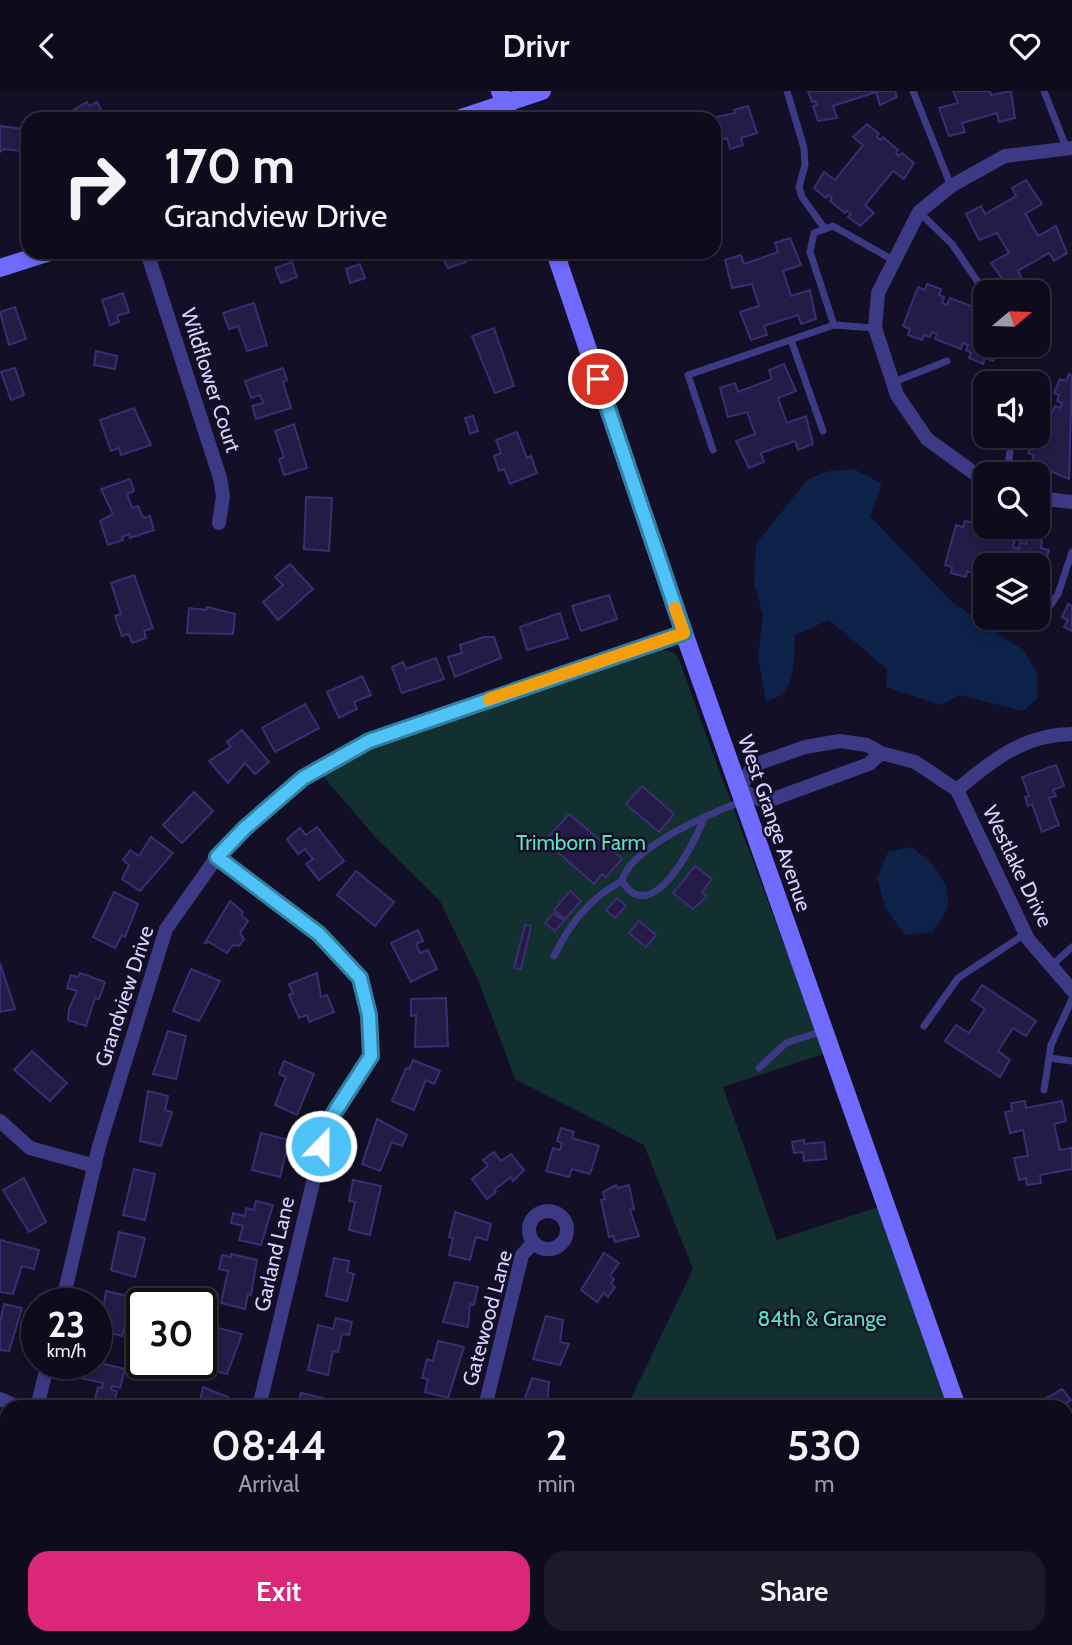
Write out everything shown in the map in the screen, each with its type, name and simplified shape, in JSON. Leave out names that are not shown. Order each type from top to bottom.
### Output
[{"type":"street","points":[[482,112],[542,91]]},
{"type":"street","points":[[973,472],[927,439],[897,395],[875,328],[878,293],[892,260],[919,212],[951,185],[1005,156],[1069,148]]},
{"type":"street","points":[[0,268],[28,259]]},
{"type":"street","name":"Wildflower Court","points":[[149,259],[220,478],[223,496],[219,523]]},
{"type":"street","name":"West Grange Avenue","points":[[557,259],[684,633],[955,1400]]},
{"type":"street","points":[[1050,499],[1072,502]]},
{"type":"street","name":"Grandview Drive","points":[[66,1288],[95,1166],[166,929],[217,857],[245,828],[303,778],[369,741],[684,633]]},
{"type":"street","points":[[881,753],[869,764],[765,802],[741,795],[754,765],[805,747],[840,741],[867,745],[881,753],[915,762],[957,790],[998,755],[1048,734],[1072,734]]},
{"type":"street","name":"Westlake Drive","points":[[957,790],[1025,934],[1072,990]]},
{"type":"street","name":"Garland Lane","points":[[217,857],[319,934],[360,978],[369,1015],[371,1056],[327,1124],[262,1400]]},
{"type":"street","points":[[0,1121],[30,1148],[95,1166]]},
{"type":"street","name":"Gatewood Lane","points":[[487,1400],[522,1255],[533,1243]]},
{"type":"street","points":[[39,1400],[44,1379]]},
{"type":"lane","points":[[787,91],[804,148],[805,165],[799,187],[802,197],[825,229]]},
{"type":"lane","points":[[913,91],[951,185]]},
{"type":"lane","points":[[1044,91],[1069,148]]},
{"type":"lane","points":[[919,212],[952,244],[977,280]]},
{"type":"lane","points":[[834,325],[810,252],[814,233],[833,226],[892,260]]},
{"type":"lane","points":[[713,450],[688,375],[834,325],[875,328]]},
{"type":"lane","points":[[791,340],[823,431]]},
{"type":"lane","points":[[894,381],[947,361]]},
{"type":"lane","points":[[1050,606],[1058,594],[1072,552]]},
{"type":"lane","points":[[554,956],[566,932],[589,904],[622,881],[631,863],[741,795]]},
{"type":"lane","points":[[622,881],[635,894],[651,894],[664,886],[684,859],[704,818]]},
{"type":"lane","points":[[924,1026],[958,978],[1025,934]]},
{"type":"lane","points":[[1051,967],[1072,947]]},
{"type":"lane","points":[[1044,1090],[1051,1045],[1072,999]]},
{"type":"lane","points":[[758,1067],[792,1040],[824,1031]]},
{"type":"lane","points":[[1049,1058],[1072,1061]]},
{"type":"green space","name":"Trimborn Farm","points":[[659,649],[675,653],[823,1054],[723,1087],[777,1240],[878,1207],[946,1400],[630,1400],[693,1269],[644,1145],[515,1079],[479,982],[440,901],[377,839],[321,774],[377,745]]},
{"type":"water","points":[[854,469],[882,484],[870,516],[953,603],[973,616],[973,630],[993,630],[1023,650],[1037,672],[1037,699],[1023,711],[959,695],[941,705],[886,687],[887,669],[829,620],[795,635],[794,666],[789,685],[776,698],[766,701],[758,657],[763,615],[754,583],[756,544],[808,479],[829,471]]},
{"type":"water","points":[[911,847],[938,872],[947,889],[948,898],[946,911],[932,932],[905,935],[886,909],[877,878],[888,852]]},
{"type":"building","points":[[808,91],[895,91],[897,97],[880,105],[876,92],[833,106],[837,118],[818,121],[813,106],[817,105],[815,101],[812,102]]},
{"type":"building","points":[[953,91],[990,91],[991,95],[1011,91],[1015,118],[999,122],[997,113],[962,123],[965,132],[949,136],[939,108],[958,103]]},
{"type":"building","points":[[87,102],[89,106],[97,102],[102,112],[71,112]]},
{"type":"building","points":[[748,106],[757,133],[741,138],[743,145],[730,149],[727,138],[721,140],[721,116],[735,113],[734,110]]},
{"type":"building","points":[[867,124],[879,134],[877,137],[881,140],[883,137],[898,150],[896,153],[899,156],[902,153],[914,163],[904,179],[893,171],[865,205],[874,213],[860,226],[848,217],[851,214],[847,211],[845,213],[830,201],[832,198],[828,195],[826,198],[814,188],[824,172],[835,180],[863,145],[853,137]]},
{"type":"building","points":[[0,126],[21,129],[21,151],[4,149],[0,152]]},
{"type":"building","points":[[1026,180],[1042,204],[1025,214],[1038,236],[1056,226],[1067,253],[1054,261],[1049,253],[1018,271],[1022,279],[1003,280],[991,263],[1009,253],[997,233],[979,240],[966,214],[981,206],[985,214],[1016,196],[1012,188]]},
{"type":"building","points":[[790,238],[801,265],[783,271],[791,296],[810,290],[816,319],[801,324],[798,315],[764,326],[767,335],[751,340],[740,312],[759,306],[752,284],[732,288],[725,260],[741,255],[744,264],[778,252],[775,243]]},
{"type":"building","points":[[443,259],[465,259],[466,262],[448,268]]},
{"type":"building","points":[[292,262],[297,277],[281,283],[275,268]]},
{"type":"building","points":[[360,264],[365,278],[350,283],[346,269]]},
{"type":"building","points":[[927,284],[941,289],[939,295],[944,297],[942,303],[947,305],[950,298],[973,307],[973,357],[994,357],[993,361],[985,358],[983,364],[969,358],[971,353],[966,350],[968,345],[963,343],[961,349],[935,339],[937,334],[932,332],[930,337],[924,335],[922,340],[908,335],[910,329],[903,326],[918,287],[925,290]]},
{"type":"building","points":[[123,293],[129,312],[117,316],[119,322],[110,325],[102,300]]},
{"type":"building","points":[[254,303],[267,345],[247,351],[238,326],[229,329],[223,313]]},
{"type":"building","points":[[15,307],[26,339],[9,345],[0,312]]},
{"type":"building","points":[[494,328],[514,386],[495,393],[472,336]]},
{"type":"building","points":[[96,351],[117,356],[115,369],[94,365]]},
{"type":"building","points":[[784,364],[796,391],[778,398],[779,401],[787,423],[806,416],[813,444],[798,450],[795,441],[761,453],[764,462],[749,468],[736,441],[755,434],[747,412],[728,417],[720,388],[735,383],[738,392],[772,379],[769,370]]},
{"type":"building","points":[[15,368],[24,395],[11,400],[1,372]]},
{"type":"building","points":[[283,368],[287,380],[283,382],[291,408],[256,419],[252,406],[263,403],[260,395],[251,398],[245,381]]},
{"type":"building","points":[[1069,374],[1072,375],[1069,479],[1050,471],[1050,462],[1031,462],[1034,455],[1028,453],[1030,448],[1050,448],[1050,417],[1055,406],[1060,408],[1062,403],[1057,401],[1059,395],[1054,393],[1060,379],[1066,381]]},
{"type":"building","points":[[134,408],[151,445],[121,455],[119,448],[111,451],[100,420]]},
{"type":"building","points":[[473,416],[478,431],[470,434],[465,418]]},
{"type":"building","points":[[294,424],[307,468],[284,475],[279,459],[284,457],[275,431]]},
{"type":"building","points":[[517,432],[527,458],[531,456],[537,473],[510,484],[504,469],[499,471],[494,456],[501,453],[496,440]]},
{"type":"building","points":[[130,479],[134,491],[127,494],[132,508],[138,506],[143,518],[150,516],[154,530],[130,538],[129,534],[122,537],[123,540],[108,545],[100,521],[113,514],[101,489]]},
{"type":"building","points":[[306,497],[332,498],[329,551],[304,549]]},
{"type":"building","points":[[965,521],[973,523],[973,539],[1011,539],[1015,540],[1013,547],[1019,549],[1020,542],[1026,544],[1027,539],[1042,541],[1041,548],[1049,550],[1048,553],[973,553],[973,573],[967,571],[966,577],[951,573],[952,567],[945,565],[956,525],[963,527]]},
{"type":"building","points":[[290,564],[313,589],[278,620],[263,602],[283,585],[275,577]]},
{"type":"building","points":[[134,575],[153,628],[144,631],[146,638],[132,643],[129,634],[122,636],[115,616],[121,614],[111,583]]},
{"type":"building","points":[[609,595],[617,619],[581,631],[572,606]]},
{"type":"building","points":[[1068,604],[1072,606],[1072,631],[1064,627],[1068,620],[1062,617]]},
{"type":"building","points":[[207,607],[235,614],[233,634],[187,633],[189,608],[206,610]]},
{"type":"building","points":[[560,613],[568,638],[527,650],[520,627]]},
{"type":"building","points":[[484,637],[494,637],[501,658],[455,677],[448,657],[462,653],[460,645]]},
{"type":"building","points":[[436,658],[444,679],[402,693],[392,667],[403,662],[406,669]]},
{"type":"building","points":[[362,676],[371,695],[354,702],[357,709],[339,718],[327,692]]},
{"type":"building","points":[[305,704],[319,728],[275,752],[262,728]]},
{"type":"building","points":[[242,730],[269,762],[255,774],[245,763],[228,783],[209,761],[231,747],[227,742]]},
{"type":"building","points":[[1056,765],[1064,786],[1053,790],[1056,796],[1049,798],[1059,825],[1042,832],[1032,804],[1028,806],[1025,797],[1029,796],[1022,777]]},
{"type":"building","points":[[642,786],[674,814],[659,832],[626,804]]},
{"type":"building","points":[[194,792],[213,811],[182,843],[163,825]]},
{"type":"building","points":[[569,814],[622,859],[606,877],[602,874],[594,884],[545,841]]},
{"type":"building","points":[[317,827],[344,861],[319,880],[306,864],[313,859],[305,849],[298,854],[287,839],[300,828],[306,835]]},
{"type":"building","points":[[151,837],[173,853],[140,891],[122,879],[129,865],[123,860],[130,850],[139,856]]},
{"type":"building","points":[[695,866],[712,879],[702,892],[707,896],[693,909],[673,893]]},
{"type":"building","points":[[356,871],[394,902],[375,926],[337,895]]},
{"type":"building","points":[[570,891],[581,901],[565,919],[554,910]]},
{"type":"building","points":[[114,892],[138,904],[125,937],[122,935],[115,948],[93,937]]},
{"type":"building","points":[[617,898],[626,906],[615,918],[606,910]]},
{"type":"building","points":[[230,901],[243,912],[241,915],[248,921],[240,933],[244,939],[239,946],[233,945],[227,953],[209,942],[205,943]]},
{"type":"building","points":[[553,913],[564,921],[555,931],[545,923]]},
{"type":"building","points":[[639,921],[656,935],[646,947],[629,933]]},
{"type":"building","points":[[525,925],[531,926],[521,969],[514,968]]},
{"type":"building","points":[[418,930],[423,941],[416,944],[420,953],[428,950],[437,969],[411,982],[391,943]]},
{"type":"building","points":[[0,963],[15,1009],[0,1012]]},
{"type":"building","points":[[191,969],[220,981],[199,1021],[173,1011]]},
{"type":"building","points":[[80,973],[105,982],[99,999],[95,998],[86,1026],[68,1020],[69,1009],[77,991],[67,988],[71,975],[78,977]]},
{"type":"building","points":[[317,973],[321,997],[327,995],[334,1012],[309,1022],[307,1015],[299,1018],[289,995],[293,993],[289,984]]},
{"type":"building","points":[[982,985],[1036,1021],[1026,1036],[1013,1028],[998,1051],[1010,1060],[1000,1077],[945,1041],[956,1025],[969,1033],[985,1009],[972,1000]]},
{"type":"building","points":[[446,998],[448,1046],[415,1047],[416,1015],[411,1016],[411,999]]},
{"type":"building","points":[[168,1031],[186,1036],[176,1079],[153,1074]]},
{"type":"building","points":[[32,1051],[67,1083],[50,1101],[14,1070]]},
{"type":"building","points":[[413,1060],[440,1071],[434,1084],[426,1080],[414,1110],[392,1101],[406,1068],[409,1069]]},
{"type":"building","points":[[284,1061],[314,1074],[297,1115],[275,1105],[286,1077],[279,1074]]},
{"type":"building","points":[[148,1091],[168,1096],[165,1110],[172,1112],[161,1146],[140,1141]]},
{"type":"building","points":[[1025,1101],[1026,1108],[1062,1101],[1066,1121],[1054,1124],[1060,1150],[1071,1148],[1072,1153],[1072,1169],[1040,1175],[1041,1183],[1027,1185],[1026,1178],[1019,1180],[1014,1158],[1028,1156],[1023,1130],[1010,1133],[1005,1112],[1012,1111],[1011,1103]]},
{"type":"building","points":[[377,1119],[407,1135],[402,1146],[392,1142],[380,1171],[362,1164]]},
{"type":"building","points":[[561,1128],[574,1132],[572,1138],[599,1146],[590,1174],[572,1169],[569,1177],[546,1171],[553,1148],[560,1150],[562,1143],[557,1141]]},
{"type":"building","points":[[261,1133],[289,1140],[280,1177],[252,1170]]},
{"type":"building","points":[[804,1140],[804,1144],[824,1142],[826,1159],[804,1161],[803,1152],[794,1153],[792,1142]]},
{"type":"building","points":[[494,1152],[501,1161],[511,1154],[524,1170],[513,1181],[511,1177],[494,1190],[496,1192],[487,1199],[472,1179],[488,1166],[483,1160]]},
{"type":"building","points":[[134,1169],[155,1174],[145,1220],[123,1215]]},
{"type":"building","points":[[24,1178],[46,1222],[29,1232],[3,1190]]},
{"type":"building","points":[[353,1180],[381,1186],[370,1235],[349,1230],[355,1202],[349,1201]]},
{"type":"building","points":[[616,1185],[618,1188],[629,1185],[634,1209],[630,1210],[639,1236],[615,1242],[613,1236],[609,1237],[601,1200],[605,1199],[603,1192]]},
{"type":"building","points":[[256,1201],[273,1205],[261,1245],[239,1240],[243,1226],[231,1223],[233,1213],[245,1216],[246,1208],[254,1210]]},
{"type":"building","points":[[455,1212],[491,1224],[487,1240],[476,1237],[470,1260],[449,1255],[453,1238],[449,1237]]},
{"type":"building","points":[[119,1232],[145,1238],[135,1277],[111,1270]]},
{"type":"building","points":[[0,1240],[39,1250],[34,1269],[22,1266],[13,1294],[0,1292]]},
{"type":"building","points":[[604,1253],[619,1263],[610,1276],[614,1279],[611,1284],[615,1287],[608,1297],[604,1293],[597,1302],[581,1290]]},
{"type":"building","points":[[231,1254],[257,1260],[251,1295],[248,1294],[245,1309],[221,1303],[228,1271],[219,1269],[222,1255],[231,1257]]},
{"type":"building","points":[[334,1258],[349,1261],[347,1272],[354,1274],[347,1301],[326,1296]]},
{"type":"building","points":[[455,1282],[478,1287],[474,1305],[470,1304],[468,1327],[443,1322]]},
{"type":"building","points":[[112,1292],[126,1296],[126,1320],[122,1336],[112,1333]]},
{"type":"building","points":[[4,1304],[21,1308],[9,1351],[0,1350],[0,1322]]},
{"type":"building","points":[[546,1316],[563,1320],[560,1342],[569,1344],[560,1365],[533,1359]]},
{"type":"building","points":[[336,1318],[352,1322],[349,1335],[342,1334],[338,1352],[333,1351],[328,1375],[308,1370],[318,1325],[333,1329]]},
{"type":"building","points":[[218,1328],[242,1334],[227,1374],[217,1371]]},
{"type":"building","points":[[438,1341],[464,1347],[448,1398],[425,1392],[428,1379],[422,1378],[427,1359],[433,1361]]},
{"type":"building","points":[[112,1366],[125,1369],[120,1388],[112,1386],[111,1390],[117,1391],[115,1400],[95,1399],[98,1387],[102,1388],[103,1383],[85,1379],[112,1379]]},
{"type":"building","points":[[532,1378],[549,1382],[548,1400],[524,1400]]},
{"type":"building","points":[[203,1387],[228,1397],[227,1400],[200,1400]]},
{"type":"building","points":[[1062,1389],[1071,1400],[1043,1400]]},
{"type":"building","points":[[301,1393],[323,1398],[323,1400],[300,1400]]},
{"type":"slow traffic","points":[[489,699],[684,633],[675,608]]},
{"type":"route","points":[[321,1146],[327,1124],[354,1087],[371,1056],[369,1015],[360,978],[319,934],[217,857],[245,828],[303,778],[369,741],[684,633],[598,379]]},
{"type":"park label","name":"84th & Grange","points":[[822,1318]]}]
